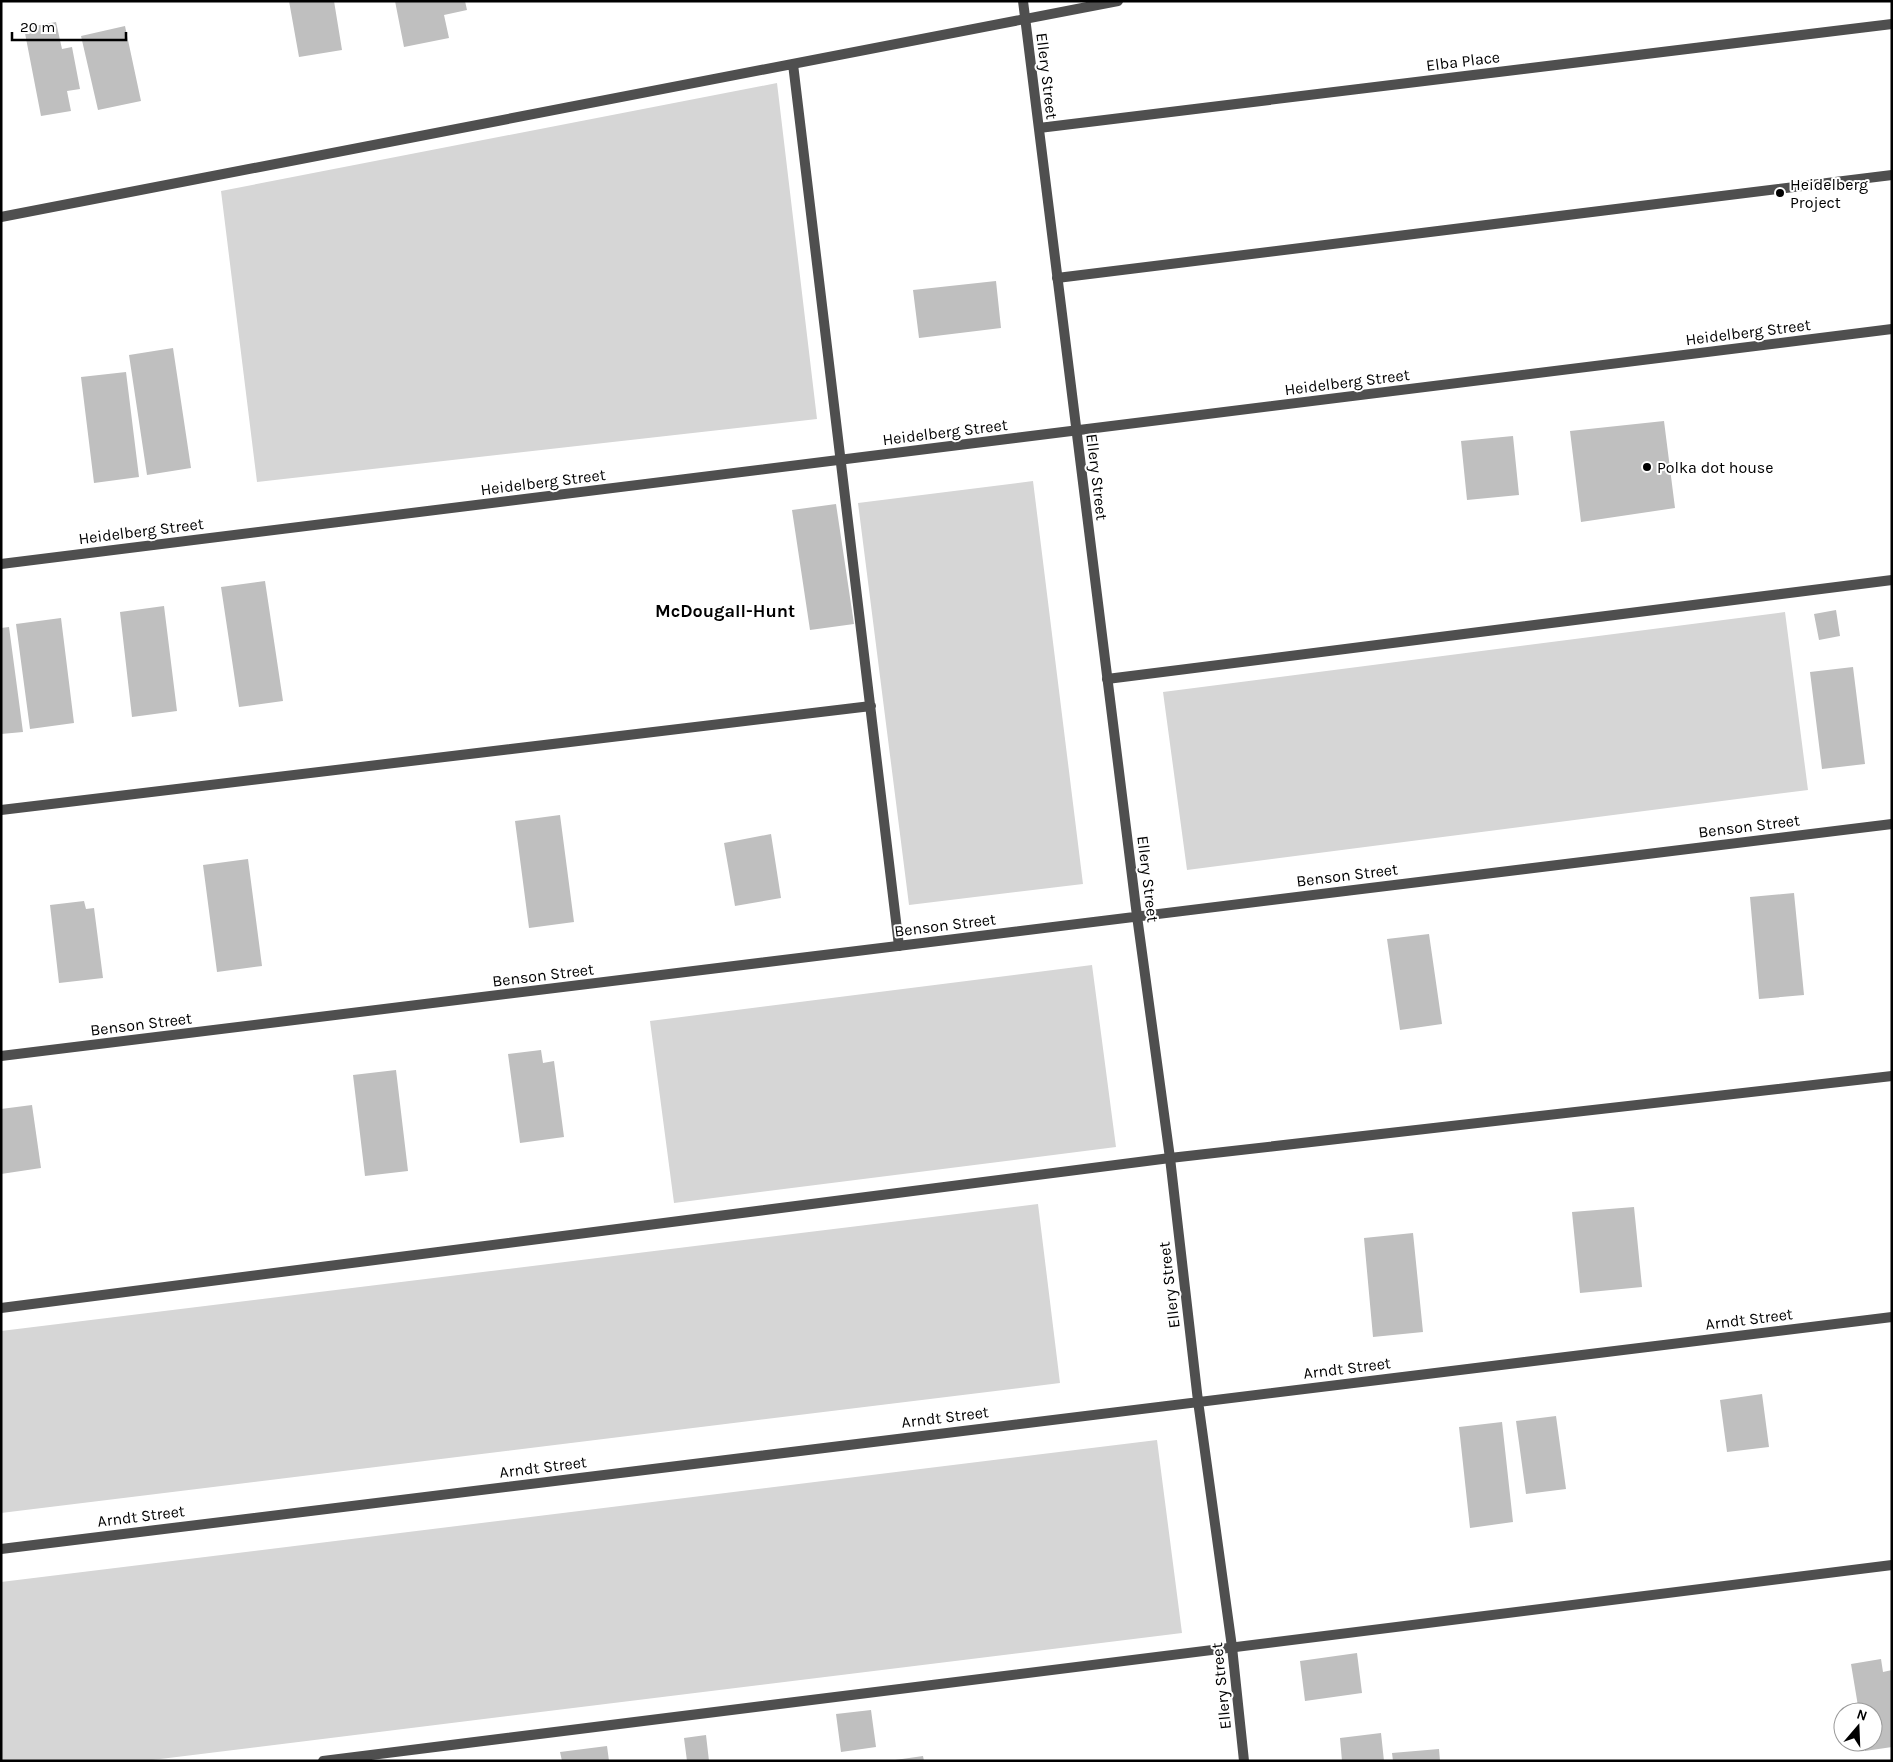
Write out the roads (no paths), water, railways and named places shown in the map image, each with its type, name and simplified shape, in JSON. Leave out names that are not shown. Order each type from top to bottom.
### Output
[{"type":"street","name":"Ellery Street","points":[[1023,1],[1137,916],[1170,1158],[1198,1401],[1232,1647],[1244,1761]]},
{"type":"street","points":[[1,217],[1118,1]]},
{"type":"street","name":"Elba Place","points":[[1039,128],[1892,24]]},
{"type":"street","points":[[793,64],[899,946]]},
{"type":"street","points":[[1058,278],[1892,175]]},
{"type":"street","name":"Heidelberg Street","points":[[1,564],[1892,329]]},
{"type":"street","points":[[1107,679],[1892,580]]},
{"type":"street","points":[[1,810],[871,706]]},
{"type":"street","name":"Benson Street","points":[[1,1056],[1892,824]]},
{"type":"street","points":[[1,1308],[1170,1158],[1892,1076]]},
{"type":"street","name":"Arndt Street","points":[[1,1549],[1892,1317]]},
{"type":"street","points":[[323,1761],[1892,1565]]},
{"type":"place","name":"Heidelberg Project","points":[[1780,193]]},
{"type":"place","name":"Polka dot house","points":[[1647,467]]},
{"type":"district","name":"McDougall-Hunt","points":[[725,611]]}]
